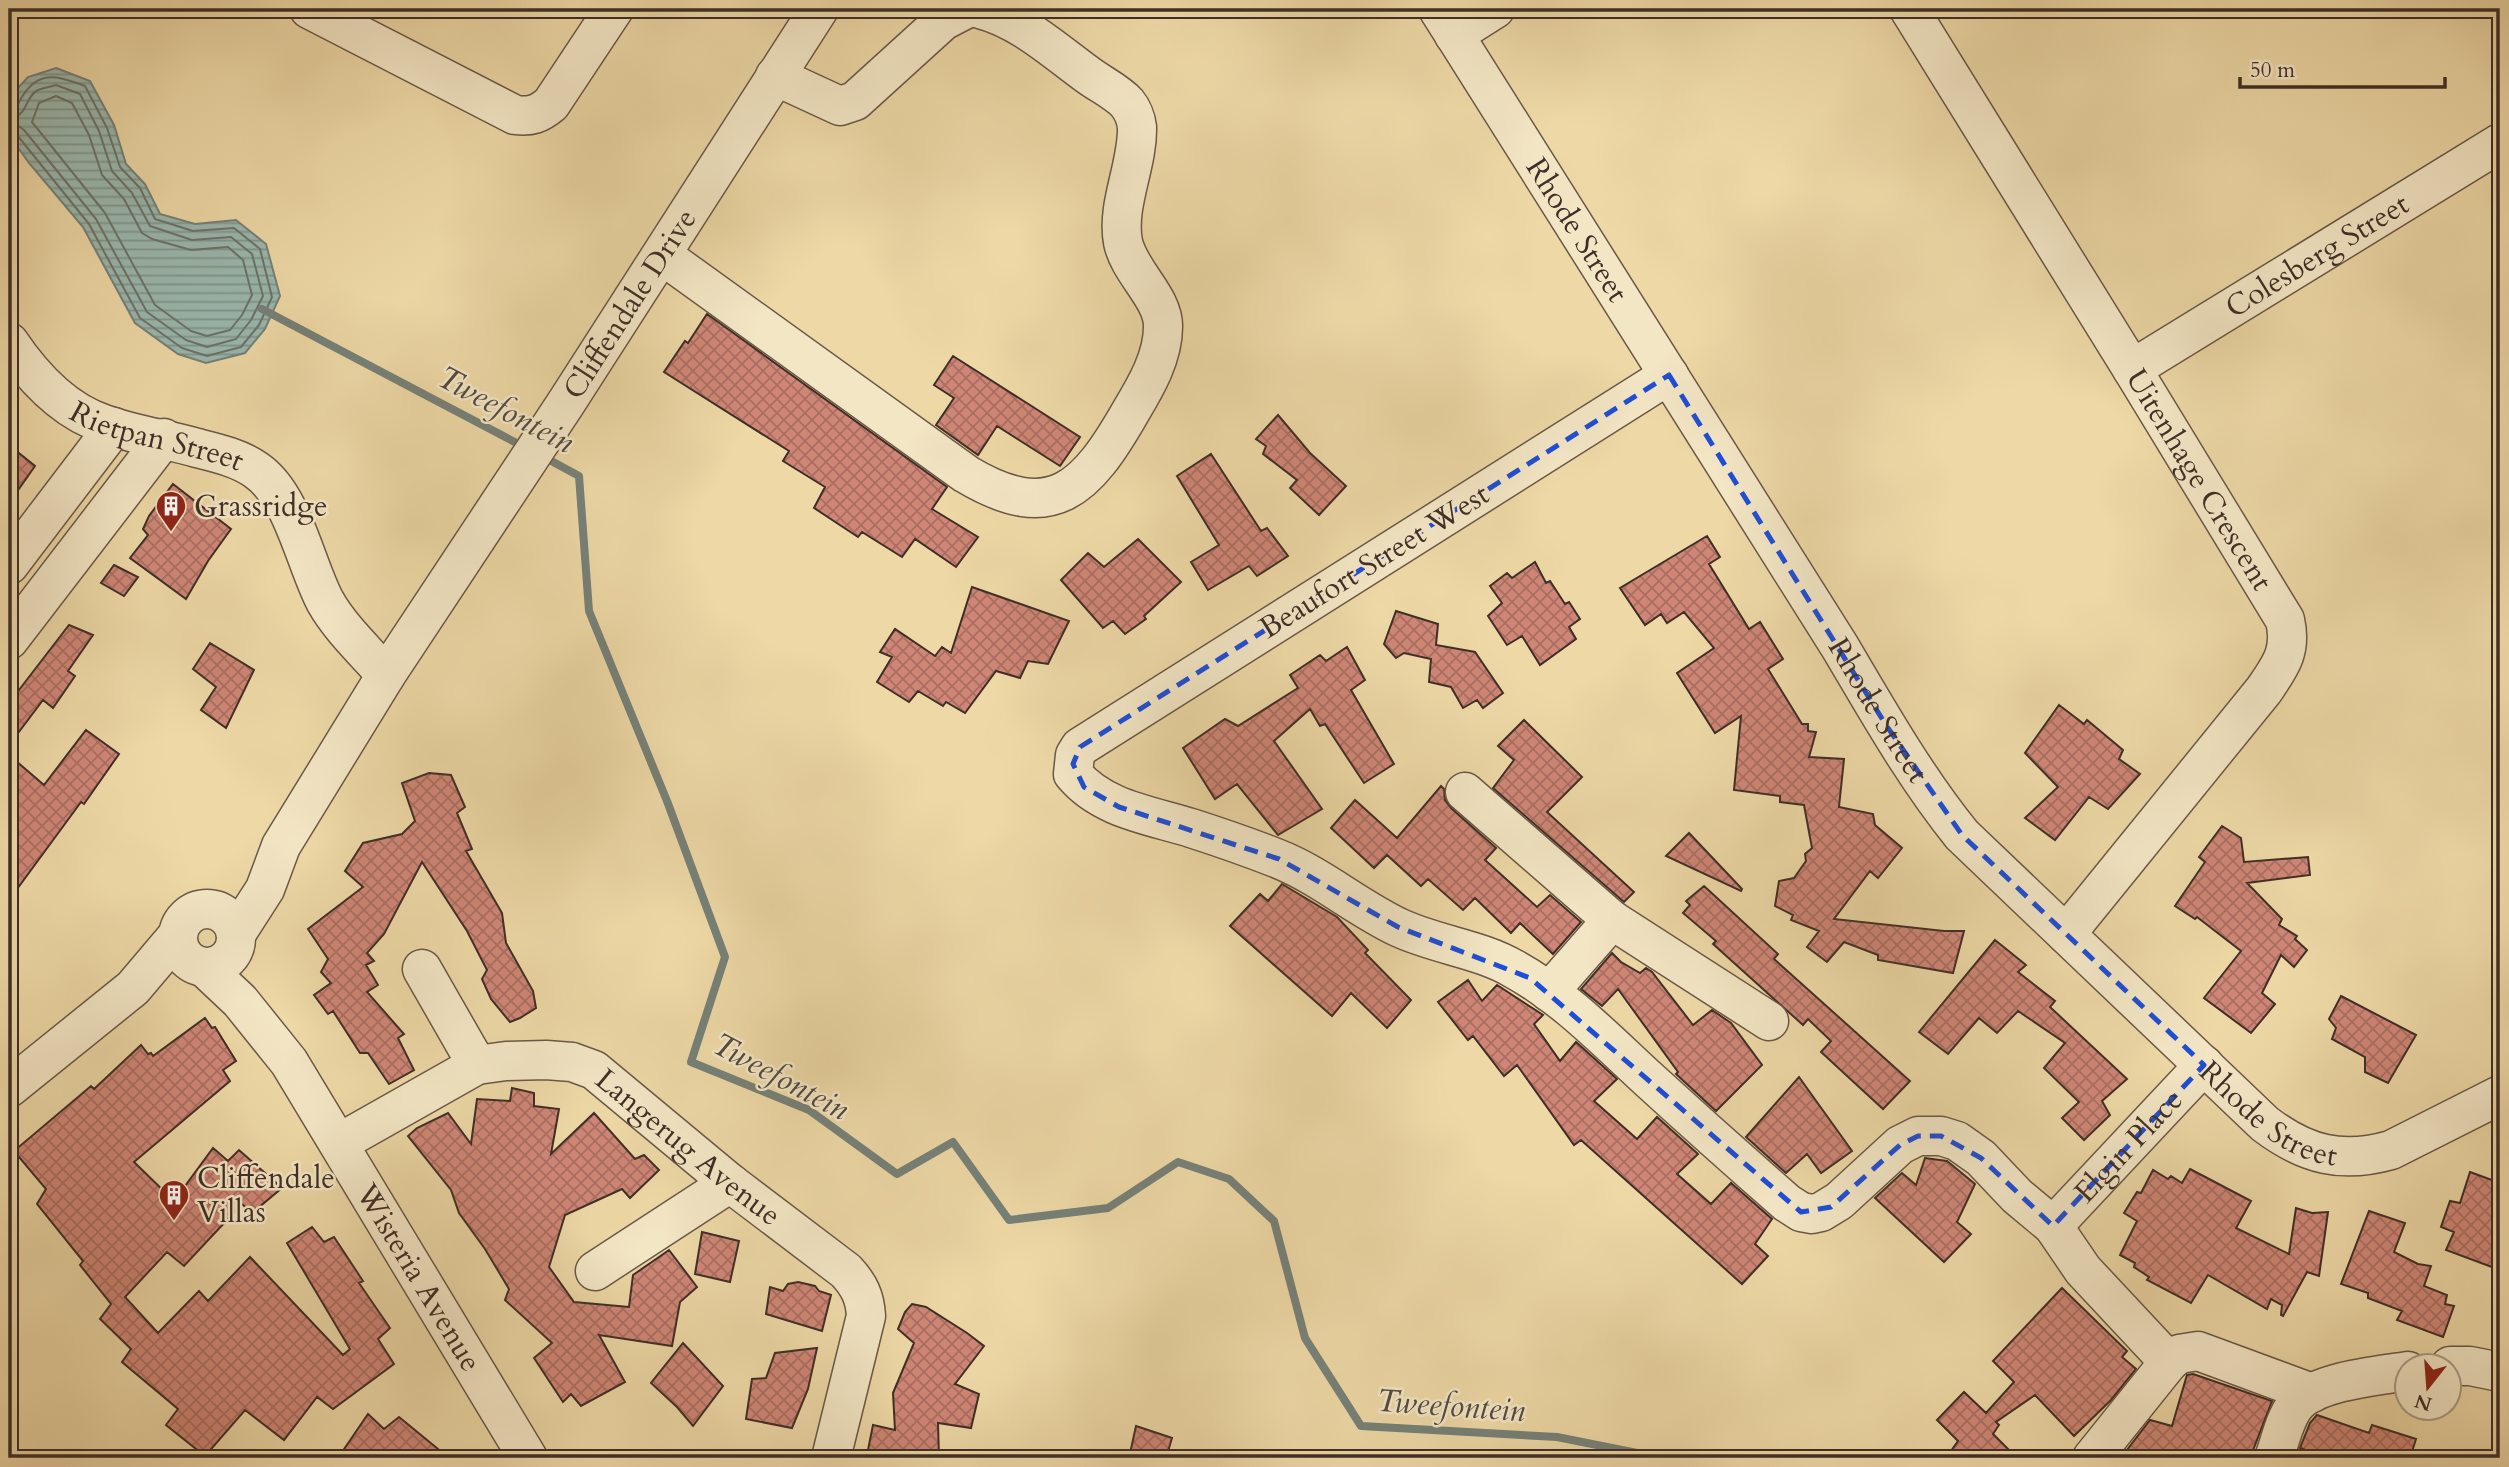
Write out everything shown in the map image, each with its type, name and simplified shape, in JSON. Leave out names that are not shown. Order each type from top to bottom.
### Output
[{"type":"street","points":[[314,10],[515,115],[528,117],[542,112],[551,104],[614,9]]},
{"type":"street","name":"Cliffendale Drive","points":[[193,957],[220,965],[231,955],[228,928],[265,889],[281,846],[386,675],[566,403],[819,9]]},
{"type":"street","points":[[775,76],[840,106],[848,105],[943,21],[966,9]]},
{"type":"street","points":[[662,255],[966,474],[990,488],[1014,497],[1032,499],[1050,497],[1079,483],[1112,445],[1149,380],[1163,338],[1161,312],[1131,264],[1123,245],[1121,228],[1137,139],[1137,123],[1126,102],[1013,22],[980,9]]},
{"type":"street","points":[[1446,22],[1495,9]]},
{"type":"street","name":"Uitenhage Crescent","points":[[1909,9],[2285,620],[2287,648],[2280,668],[2066,933]]},
{"type":"street","name":"Rhode Street","points":[[1446,22],[1886,725],[1962,835],[2265,1124],[2306,1149],[2338,1157],[2391,1150],[2500,1095]]},
{"type":"street","name":"Colesberg Street","points":[[2133,369],[2500,142]]},
{"type":"street","name":"Rietpan Street","points":[[9,342],[25,365],[71,408],[84,416],[114,427],[164,438],[234,459],[256,470],[272,484],[326,601],[386,675]]},
{"type":"street","name":"Beaufort Street West","points":[[1549,992],[1510,966],[1426,939],[1374,915],[1279,859],[1216,836],[1119,807],[1084,787],[1073,774],[1075,755],[1080,747],[1669,375]]},
{"type":"street","points":[[9,565],[114,427]]},
{"type":"street","points":[[9,640],[164,438]]},
{"type":"street","points":[[1465,792],[1612,920],[1769,1021]]},
{"type":"street","points":[[9,1088],[133,988],[193,957],[184,919],[201,909],[228,928]]},
{"type":"street","points":[[1612,920],[1549,992],[1787,1203],[1801,1212],[1812,1214],[1830,1207],[1900,1144],[1919,1136],[1941,1136],[1957,1141],[1981,1158],[2017,1196],[2053,1226],[2082,1270],[2169,1362]]},
{"type":"street","name":"Wisteria Avenue","points":[[228,928],[289,1062]]},
{"type":"street","name":"Wisteria Avenue","points":[[193,957],[240,1001],[289,1062],[528,1458]]},
{"type":"street","points":[[422,969],[477,1065]]},
{"type":"street","name":"Langerug Avenue","points":[[339,1143],[477,1065],[546,1060],[572,1062],[594,1070],[730,1183],[846,1271],[856,1282],[864,1296],[866,1316],[831,1458]]},
{"type":"street","name":"Elgin Place","points":[[2053,1226],[2204,1065]]},
{"type":"street","points":[[595,1271],[730,1183]]},
{"type":"street","points":[[2092,1458],[2169,1362],[2179,1354],[2198,1352],[2312,1393]]},
{"type":"street","points":[[2464,1366],[2500,1373]]},
{"type":"street","points":[[2274,1458],[2288,1416],[2295,1404],[2312,1393],[2346,1382],[2394,1373]]},
{"type":"highlighted area","points":[[1669,375],[1886,725],[1962,835],[2204,1065],[2053,1226],[1981,1158],[1941,1136],[1918,1136],[1900,1145],[1831,1207],[1801,1212],[1530,978],[1398,927],[1279,859],[1119,807],[1084,787],[1073,764],[1080,747]]},
{"type":"water","points":[[56,68],[90,81],[114,125],[126,164],[145,184],[160,214],[195,224],[236,220],[266,244],[280,296],[265,329],[245,353],[206,363],[178,354],[135,323],[83,227],[9,135],[9,112],[16,90],[28,77]]},
{"type":"building","points":[[707,314],[947,487],[932,509],[978,537],[956,567],[915,539],[902,557],[862,532],[858,537],[814,508],[825,487],[783,461],[789,451],[664,372]]},
{"type":"building","points":[[953,356],[1080,437],[1060,466],[997,426],[978,455],[936,425],[954,398],[934,385]]},
{"type":"building","points":[[1278,415],[1310,453],[1346,486],[1319,515],[1290,488],[1297,480],[1263,454],[1266,446],[1256,439]]},
{"type":"building","points":[[9,445],[35,466],[9,503]]},
{"type":"building","points":[[1211,454],[1261,531],[1267,528],[1288,556],[1257,576],[1249,566],[1208,590],[1191,562],[1219,545],[1177,476]]},
{"type":"building","points":[[173,484],[231,529],[186,599],[130,558],[148,535],[143,529],[149,516]]},
{"type":"building","points":[[1707,536],[1720,557],[1709,564],[1749,629],[1760,622],[1783,659],[1768,669],[1802,724],[1808,724],[1808,731],[1816,732],[1809,757],[1844,759],[1839,807],[1873,814],[1875,825],[1902,848],[1878,878],[1870,871],[1834,919],[1964,931],[1953,973],[1878,960],[1878,955],[1844,942],[1827,962],[1807,947],[1819,931],[1791,920],[1793,915],[1775,906],[1779,881],[1794,878],[1806,861],[1805,854],[1812,848],[1804,805],[1780,802],[1780,796],[1734,790],[1741,716],[1715,733],[1677,673],[1714,648],[1684,612],[1667,623],[1661,614],[1645,625],[1620,588]]},
{"type":"building","points":[[1138,539],[1181,582],[1144,616],[1146,619],[1125,634],[1113,621],[1103,628],[1061,580],[1088,553],[1104,567]]},
{"type":"building","points":[[1535,562],[1546,583],[1550,581],[1565,604],[1569,602],[1580,619],[1569,627],[1576,639],[1540,665],[1522,636],[1507,645],[1488,616],[1502,603],[1490,586],[1507,573],[1512,578]]},
{"type":"building","points":[[114,565],[138,577],[124,596],[101,583]]},
{"type":"building","points":[[972,587],[1069,621],[1048,664],[1028,661],[1020,678],[996,671],[965,713],[946,702],[943,706],[918,691],[909,702],[877,682],[892,657],[880,652],[895,629],[935,656],[942,647],[951,653]]},
{"type":"building","points":[[1396,611],[1438,624],[1436,645],[1475,652],[1503,693],[1483,708],[1477,700],[1463,708],[1451,687],[1429,682],[1431,659],[1404,653],[1396,658],[1384,644]]},
{"type":"building","points":[[69,625],[93,635],[68,671],[75,676],[53,708],[43,700],[9,745],[9,703]]},
{"type":"building","points":[[210,643],[254,670],[226,728],[201,710],[216,687],[193,669]]},
{"type":"building","points":[[1347,647],[1365,680],[1351,690],[1394,764],[1364,783],[1325,724],[1320,726],[1310,709],[1274,741],[1322,809],[1278,835],[1237,784],[1215,799],[1183,748],[1225,719],[1238,726],[1298,688],[1290,675],[1320,655],[1326,661]]},
{"type":"building","points":[[2059,705],[2084,724],[2087,720],[2123,750],[2119,759],[2140,774],[2108,809],[2089,797],[2055,840],[2025,818],[2058,787],[2025,753]]},
{"type":"building","points":[[1524,720],[1582,777],[1547,812],[1634,892],[1624,902],[1493,788],[1514,760],[1498,746]]},
{"type":"building","points":[[86,730],[119,754],[84,804],[81,802],[9,900],[9,755],[44,785]]},
{"type":"building","points":[[429,773],[451,775],[465,807],[457,813],[472,849],[466,851],[502,913],[506,943],[533,991],[536,1008],[510,1022],[491,999],[482,979],[487,970],[467,931],[422,862],[384,934],[367,953],[374,961],[366,965],[378,985],[367,992],[404,1034],[398,1038],[414,1070],[389,1084],[368,1053],[360,1053],[333,1011],[328,1014],[314,995],[331,983],[321,972],[328,959],[308,929],[363,887],[345,871],[363,843],[402,834],[415,821],[402,783]]},
{"type":"building","points":[[1441,786],[1445,800],[1451,808],[1496,848],[1485,860],[1537,907],[1550,895],[1581,922],[1553,954],[1520,923],[1511,933],[1475,898],[1463,910],[1428,879],[1421,886],[1387,855],[1374,868],[1331,828],[1355,800],[1397,838]]},
{"type":"building","points":[[2222,826],[2241,838],[2244,862],[2308,857],[2310,875],[2247,883],[2282,919],[2279,925],[2297,936],[2295,939],[2307,950],[2294,967],[2281,955],[2262,993],[2275,1004],[2251,1033],[2204,998],[2241,951],[2197,917],[2195,919],[2175,906],[2205,862],[2199,857]]},
{"type":"building","points":[[1689,833],[1742,889],[1741,891],[1666,856]]},
{"type":"building","points":[[1282,884],[1337,917],[1368,950],[1365,953],[1411,1000],[1387,1028],[1351,993],[1332,1016],[1230,926],[1260,894],[1268,901]]},
{"type":"building","points":[[1704,886],[1778,954],[1774,959],[1910,1081],[1883,1109],[1821,1052],[1831,1041],[1808,1019],[1803,1025],[1713,944],[1716,941],[1683,913],[1690,905],[1686,901]]},
{"type":"building","points":[[1995,940],[2026,965],[2018,972],[2055,1001],[2050,1007],[2127,1079],[2102,1101],[2110,1115],[2084,1140],[2062,1118],[2079,1102],[2044,1068],[2065,1043],[2018,1011],[1997,1033],[1979,1018],[1948,1054],[1919,1032]]},
{"type":"building","points":[[1612,953],[1640,973],[1646,968],[1652,972],[1693,1025],[1712,1010],[1731,1023],[1762,1065],[1716,1111],[1676,1074],[1678,1072],[1618,989],[1602,1006],[1581,989]]},
{"type":"building","points":[[1468,980],[1482,1001],[1497,985],[1543,1015],[1534,1024],[1560,1061],[1576,1042],[1617,1079],[1594,1101],[1637,1139],[1657,1117],[1698,1154],[1677,1174],[1711,1204],[1731,1183],[1772,1219],[1755,1244],[1768,1256],[1742,1284],[1581,1140],[1574,1145],[1517,1065],[1504,1076],[1473,1036],[1468,1040],[1438,1002]]},
{"type":"building","points":[[2341,996],[2416,1035],[2388,1083],[2365,1072],[2365,1057],[2332,1039],[2336,1028],[2329,1019]]},
{"type":"building","points":[[205,1018],[212,1028],[215,1027],[236,1061],[223,1070],[230,1081],[134,1162],[174,1201],[213,1148],[228,1161],[239,1150],[282,1188],[252,1213],[242,1204],[184,1266],[167,1252],[125,1297],[158,1333],[199,1291],[208,1301],[250,1257],[343,1355],[350,1349],[287,1243],[312,1227],[324,1242],[334,1237],[363,1281],[359,1283],[390,1328],[378,1339],[394,1364],[333,1409],[317,1397],[284,1440],[245,1410],[205,1456],[166,1425],[178,1409],[122,1362],[131,1349],[100,1319],[111,1304],[80,1265],[83,1261],[37,1204],[46,1189],[14,1151],[91,1086],[94,1089],[141,1045],[153,1056]]},
{"type":"building","points":[[1799,1077],[1852,1151],[1821,1173],[1807,1154],[1786,1173],[1746,1137]]},
{"type":"building","points":[[512,1088],[534,1093],[534,1106],[559,1109],[551,1154],[594,1113],[635,1159],[644,1155],[659,1170],[630,1198],[622,1189],[565,1215],[549,1267],[574,1302],[629,1307],[633,1275],[669,1250],[697,1287],[680,1302],[672,1346],[599,1335],[625,1382],[581,1406],[571,1394],[563,1402],[534,1358],[552,1343],[505,1300],[509,1289],[459,1213],[451,1190],[408,1136],[417,1128],[448,1113],[471,1144],[477,1099],[510,1101]]},
{"type":"building","points":[[1925,1158],[1947,1161],[1975,1184],[1957,1222],[1971,1234],[1944,1262],[1875,1198],[1902,1173],[1916,1185]]},
{"type":"building","points":[[2190,1169],[2251,1201],[2236,1228],[2289,1254],[2296,1208],[2312,1213],[2328,1212],[2319,1276],[2307,1272],[2283,1316],[2282,1305],[2271,1299],[2267,1309],[2208,1275],[2191,1303],[2147,1280],[2149,1277],[2134,1267],[2135,1263],[2120,1255],[2137,1221],[2124,1213],[2137,1192],[2141,1193],[2153,1170],[2182,1183]]},
{"type":"building","points":[[2470,1172],[2500,1183],[2500,1270],[2446,1250],[2454,1232],[2441,1227],[2450,1201],[2460,1203]]},
{"type":"building","points":[[2369,1211],[2405,1223],[2394,1252],[2418,1264],[2431,1266],[2424,1286],[2447,1295],[2445,1304],[2454,1306],[2443,1337],[2397,1320],[2402,1311],[2368,1298],[2368,1293],[2341,1284]]},
{"type":"building","points":[[702,1232],[739,1241],[730,1282],[695,1274]]},
{"type":"building","points":[[798,1282],[815,1286],[819,1291],[831,1295],[822,1331],[766,1314],[770,1287],[783,1291],[788,1284]]},
{"type":"building","points":[[2062,1288],[2127,1351],[2122,1357],[2136,1369],[2111,1400],[2074,1436],[2035,1395],[1996,1422],[1999,1425],[1993,1434],[2017,1458],[1946,1458],[1958,1441],[1937,1420],[1964,1392],[1986,1413],[2014,1382],[1993,1361]]},
{"type":"building","points":[[912,1304],[926,1307],[984,1346],[955,1384],[979,1394],[971,1428],[938,1423],[939,1458],[883,1458],[868,1450],[873,1425],[895,1430],[893,1393],[914,1343],[898,1329],[905,1312]]},
{"type":"building","points":[[683,1343],[723,1386],[693,1426],[651,1383]]},
{"type":"building","points":[[817,1348],[808,1389],[792,1428],[746,1419],[752,1379],[766,1378],[775,1353]]},
{"type":"building","points":[[2193,1374],[2272,1401],[2250,1458],[2149,1458],[2127,1450],[2150,1420],[2172,1426],[2187,1375]]},
{"type":"building","points":[[368,1414],[384,1429],[399,1417],[449,1458],[338,1458]]},
{"type":"building","points":[[2317,1415],[2369,1433],[2372,1425],[2416,1439],[2410,1458],[2328,1458],[2300,1448],[2310,1423]]},
{"type":"building","points":[[1136,1426],[1172,1438],[1166,1458],[1129,1458]]},
{"type":"waterway","name":"Tweefontein","points":[[262,309],[526,448]]},
{"type":"waterway","name":"Tweefontein","points":[[544,457],[579,476],[589,611],[667,801],[725,957],[691,1062],[809,1110],[897,1174],[953,1142],[1009,1220],[1108,1208],[1178,1162],[1229,1179],[1274,1221],[1305,1338],[1361,1426],[1557,1437],[1662,1458]]},
{"type":"place","name":"Grassridge","points":[[171,533]]},
{"type":"place","name":"Cliffendale Villas","points":[[174,1222]]}]
